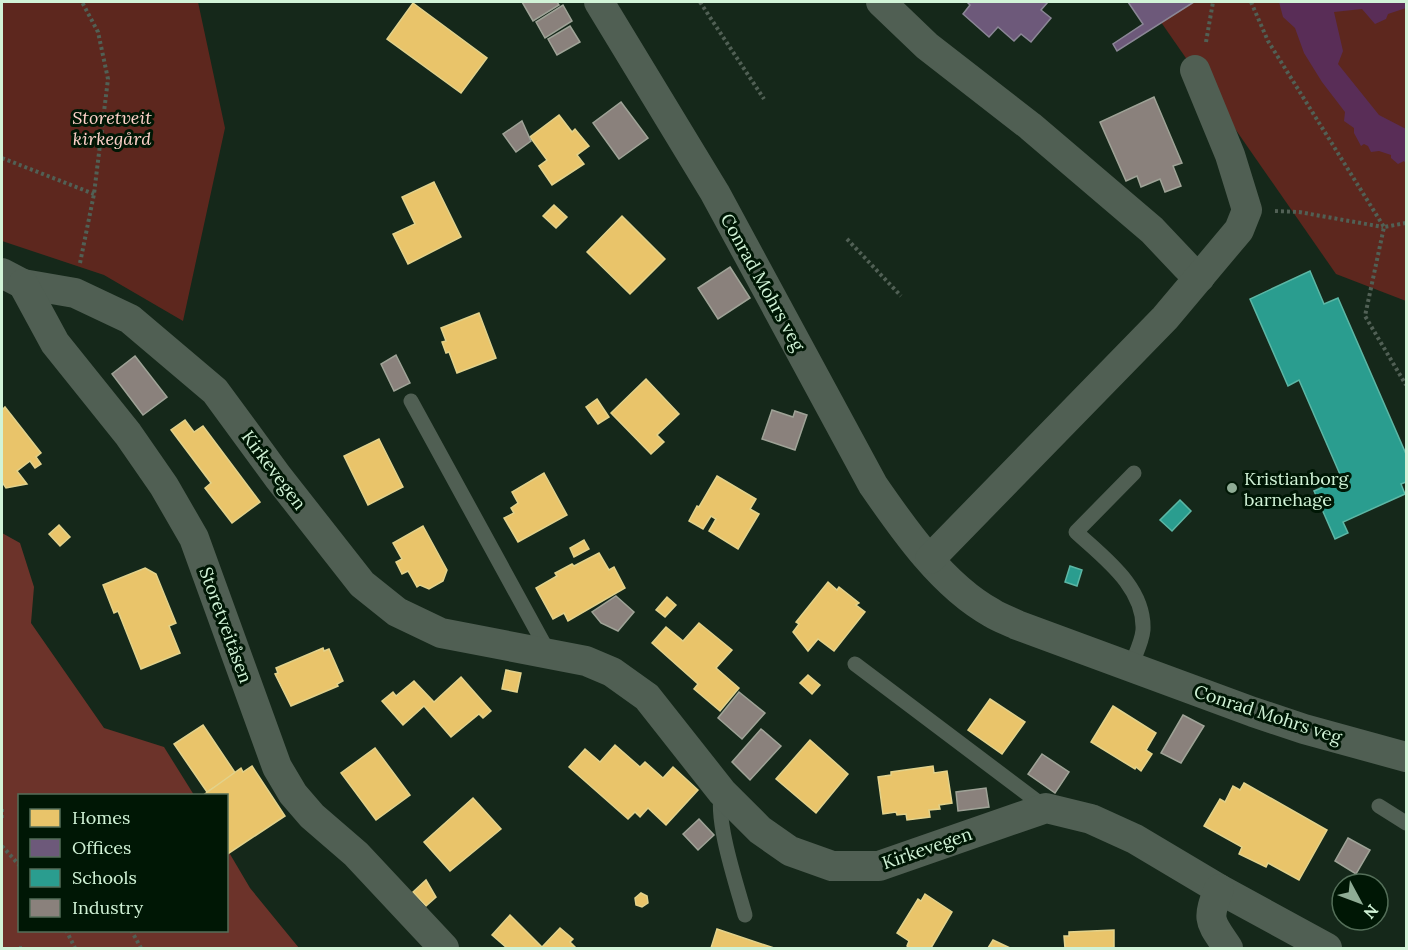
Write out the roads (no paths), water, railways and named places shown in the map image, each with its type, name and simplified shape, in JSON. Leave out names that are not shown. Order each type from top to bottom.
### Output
[{"type":"street","name":"Conrad Mohrs veg","points":[[598,2],[715,193],[873,485],[898,521],[930,559],[966,594],[991,613],[1017,625],[1263,716],[1407,757]]},
{"type":"street","points":[[882,2],[927,46],[1030,126],[1152,230],[1186,267],[1200,277]]},
{"type":"street","points":[[930,559],[1165,318],[1239,230],[1247,210],[1230,155],[1196,70]]},
{"type":"street","name":"Kirkevegen","points":[[12,279],[75,292],[130,319],[215,391],[278,477],[362,584],[397,612],[441,633],[586,661],[612,672],[648,697],[722,792],[760,830],[790,851],[832,866],[879,866],[1046,808]]},
{"type":"street","name":"Storetveitåsen","points":[[12,279],[55,343],[128,434],[164,486],[194,538],[277,767],[294,795],[312,816],[364,862],[444,948]]},
{"type":"street","points":[[1046,808],[1091,819],[1135,839],[1219,889],[1328,948]]},
{"type":"street","points":[[1219,889],[1211,909],[1210,921],[1228,948]]},
{"type":"lane","points":[[411,401],[550,655]]},
{"type":"lane","points":[[1131,666],[1143,632],[1136,596],[1120,573],[1076,532],[1134,473]]},
{"type":"lane","points":[[855,664],[1046,808]]},
{"type":"lane","points":[[722,792],[719,801],[721,820],[745,915]]},
{"type":"lane","points":[[1380,806],[1407,823]]},
{"type":"place","name":"Kristianborg barnehage","points":[[1232,488]]},
{"type":"park label","name":"Storetveit kirkegård","points":[[112,127]]}]
